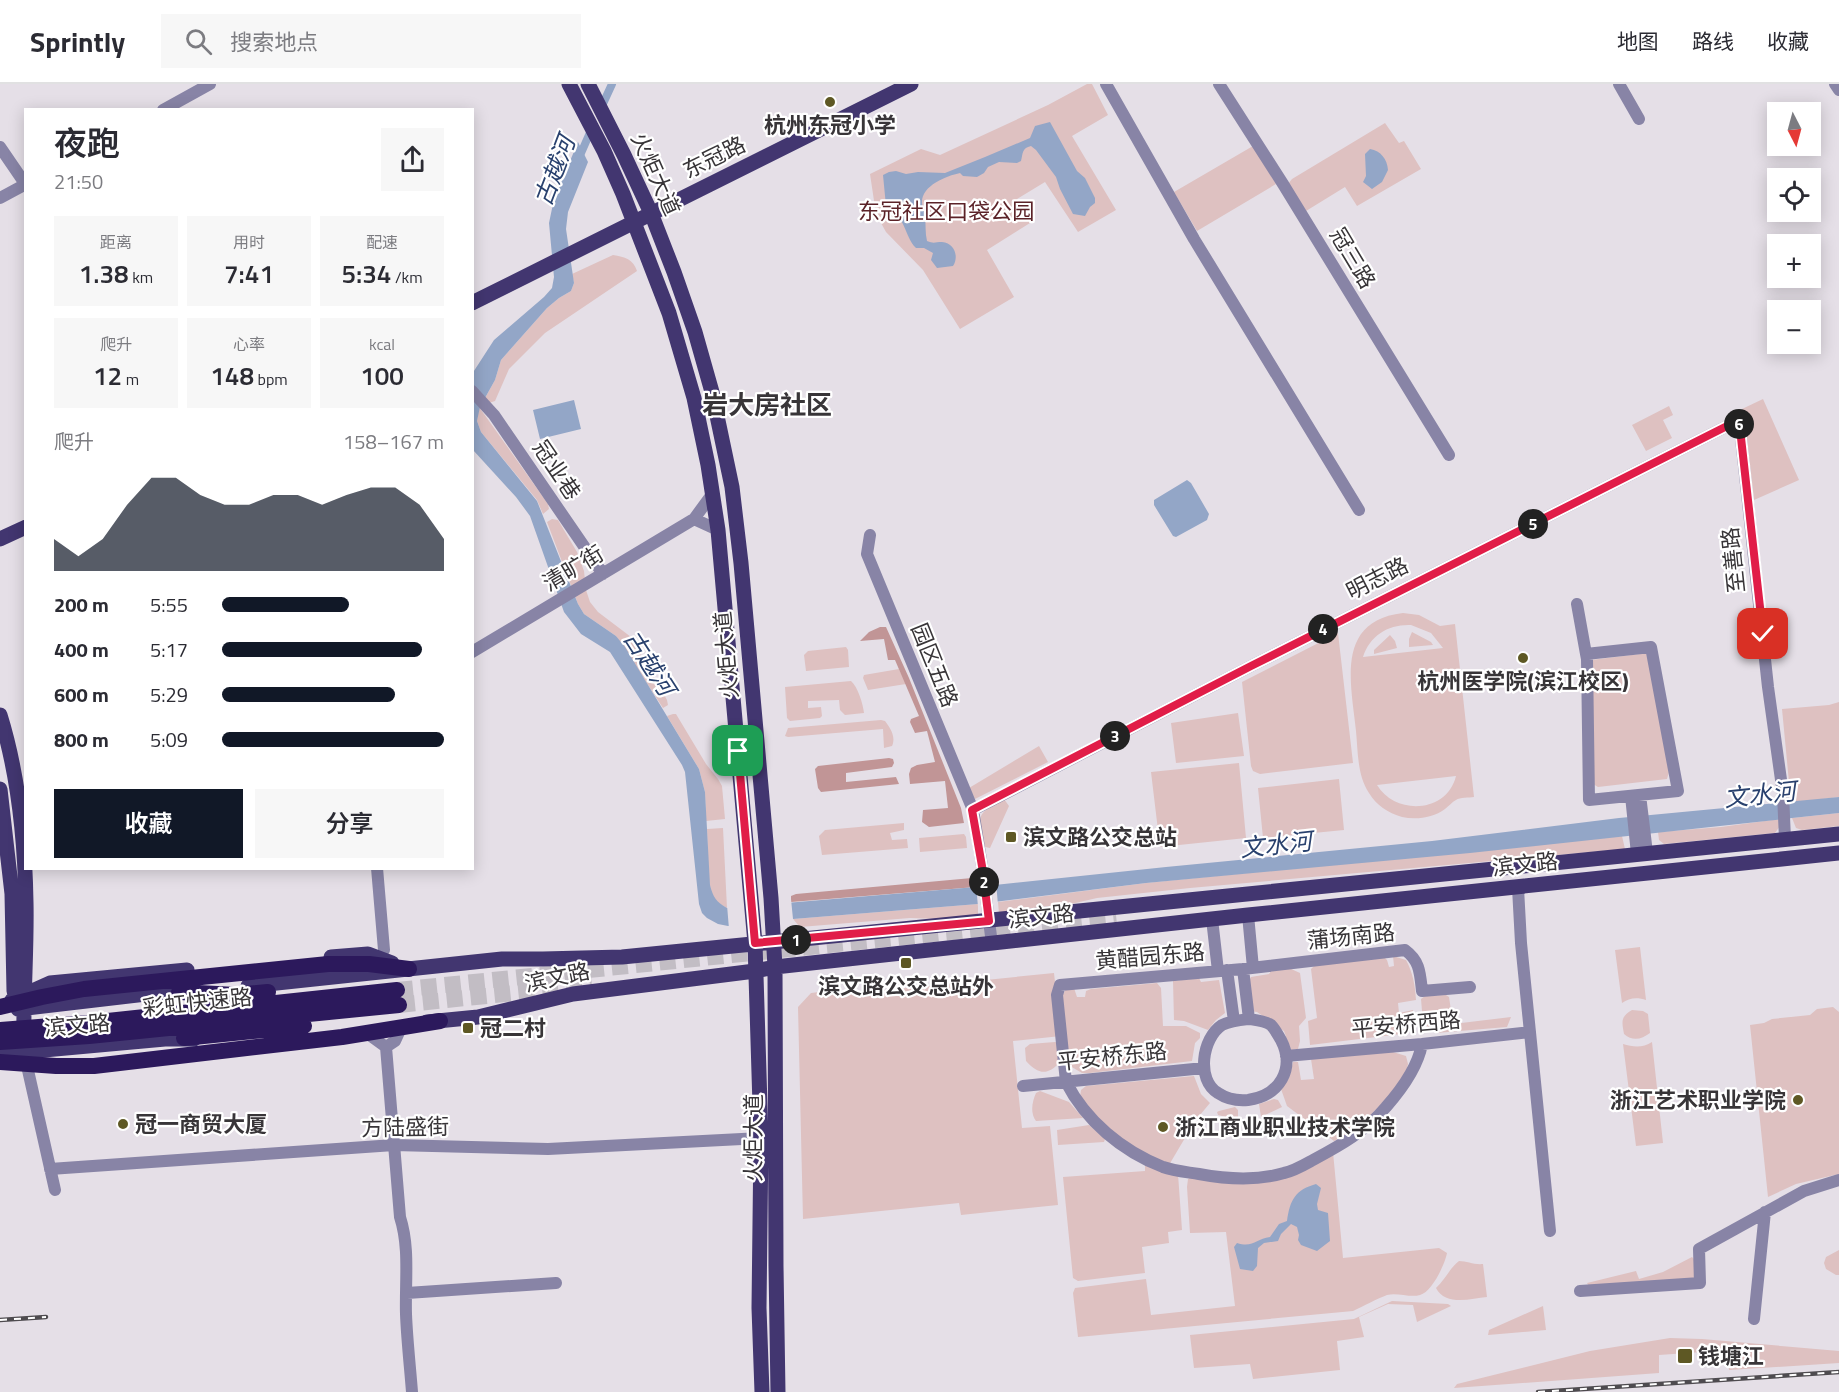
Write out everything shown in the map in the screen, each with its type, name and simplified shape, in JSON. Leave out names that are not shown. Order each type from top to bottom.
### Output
[{"type":"highway","points":[[11,1005],[84,989],[328,964],[404,967]]},
{"type":"highway","points":[[179,992],[236,995],[353,984],[398,998]]},
{"type":"highway","points":[[165,1039],[335,1022],[372,1014],[398,998]]},
{"type":"highway","name":"彩虹快速路","points":[[0,1030],[246,1013],[398,998]]},
{"type":"highway","name":"彩虹快速路","points":[[0,1042],[89,1036],[246,1013]]},
{"type":"highway","points":[[0,1062],[94,1066],[368,1034],[440,1021]]},
{"type":"main road","name":"火炬大道","points":[[569,84],[604,151],[661,291],[696,407],[718,530],[754,936],[761,1138],[759,1308],[762,1392]]},
{"type":"main road","name":"东冠路","points":[[474,302],[911,84]]},
{"type":"main road","name":"火炬大道","points":[[590,88],[651,213],[695,332],[718,415],[732,487],[771,898],[775,967],[778,1392]]},
{"type":"main road","points":[[0,539],[24,528]]},
{"type":"main road","points":[[725,599],[733,603],[744,598]]},
{"type":"main road","points":[[0,715],[12,764],[9,799],[24,859]]},
{"type":"main road","name":"滨文路","points":[[11,1005],[179,992],[502,958],[622,957],[754,936],[773,942],[989,916],[1785,833],[1839,834]]},
{"type":"main road","name":"滨文路","points":[[0,1054],[165,1039],[267,1039],[440,1021],[487,1015],[573,994],[755,972],[775,967],[1839,853]]},
{"type":"main road","points":[[24,1053],[11,1005],[27,904],[25,870]]},
{"type":"main road","points":[[11,1005],[50,983],[378,953],[404,967]]},
{"type":"street","points":[[167,108],[210,84]]},
{"type":"street","points":[[1106,84],[1194,239],[1359,510]]},
{"type":"street","name":"冠三路","points":[[1220,84],[1449,455]]},
{"type":"street","points":[[1619,84],[1639,119]]},
{"type":"street","points":[[1835,84],[1839,90]]},
{"type":"street","points":[[0,147],[24,183]]},
{"type":"street","points":[[0,198],[24,185]]},
{"type":"street","name":"冠业巷","points":[[474,394],[494,415],[603,574]]},
{"type":"street","name":"至善路","points":[[1739,420],[1768,687],[1783,794],[1785,833]]},
{"type":"street","name":"明志路","points":[[972,810],[1251,666],[1739,420]]},
{"type":"street","name":"清旷街","points":[[474,651],[694,519],[712,493]]},
{"type":"street","points":[[694,519],[718,530]]},
{"type":"street","name":"园区五路","points":[[870,535],[867,554],[972,810],[992,944]]},
{"type":"street","points":[[1577,604],[1586,654],[1589,800],[1636,800],[1678,791],[1651,647],[1586,654]]},
{"type":"street","points":[[1636,800],[1641,848]]},
{"type":"street","points":[[376,870],[378,953]]},
{"type":"street","points":[[1518,888],[1521,943],[1550,1231]]},
{"type":"street","points":[[1248,915],[1249,1019]]},
{"type":"street","points":[[1212,919],[1234,1021]]},
{"type":"street","name":"蒲场南路","points":[[1248,968],[1405,950],[1414,956],[1419,968],[1422,991],[1470,987]]},
{"type":"street","name":"黄醋园东路","points":[[1066,1082],[1057,995],[1060,985],[1248,968]]},
{"type":"street","points":[[1249,1019],[1270,1025],[1286,1051],[1286,1069],[1276,1089],[1266,1096],[1237,1100],[1221,1095],[1213,1090],[1208,1082],[1204,1068],[1208,1043],[1221,1026],[1234,1021],[1249,1019]]},
{"type":"street","points":[[386,1047],[395,1041],[401,1028]]},
{"type":"street","name":"平安桥西路","points":[[1286,1056],[1530,1032]]},
{"type":"street","points":[[368,1034],[386,1047],[400,1217],[404,1229],[407,1265],[406,1293],[412,1392]]},
{"type":"street","points":[[1066,1082],[1072,1095],[1098,1126],[1114,1140],[1146,1158],[1173,1169],[1214,1177],[1247,1178],[1284,1173],[1347,1142],[1375,1120],[1396,1096],[1420,1054],[1422,1044]]},
{"type":"street","points":[[24,1053],[55,1190]]},
{"type":"street","name":"平安桥东路","points":[[1023,1086],[1204,1068]]},
{"type":"street","name":"方陆盛街","points":[[50,1169],[394,1145],[548,1149],[761,1138]]},
{"type":"street","points":[[1580,1291],[1700,1282],[1699,1249],[1804,1191],[1839,1180]]},
{"type":"street","points":[[1754,1319],[1765,1212]]},
{"type":"street","points":[[406,1293],[556,1283]]},
{"type":"green space","name":"东冠社区口袋公园","points":[[1087,84],[1092,84],[1108,115],[1072,136],[1116,210],[1078,232],[1045,182],[1017,199],[1030,223],[987,250],[1014,297],[960,329],[923,270],[886,232],[876,214],[870,174],[921,149],[940,155],[1048,105]]},
{"type":"green space","points":[[1385,123],[1399,143],[1404,141],[1421,169],[1357,206],[1345,187],[1306,211],[1288,184],[1292,179]]},
{"type":"green space","points":[[1253,146],[1276,184],[1197,231],[1174,192]]},
{"type":"green space","points":[[613,255],[628,259],[637,271],[545,333],[509,369],[495,401],[489,403],[484,400],[495,380],[501,360],[547,308],[571,291],[574,283],[572,274]]},
{"type":"green space","points":[[1763,399],[1799,480],[1754,500],[1742,409]]},
{"type":"green space","points":[[1669,406],[1673,415],[1663,420],[1672,438],[1646,451],[1632,425]]},
{"type":"green space","points":[[479,407],[548,504],[549,509],[543,514],[537,500],[481,432],[477,421]]},
{"type":"green space","points":[[552,519],[558,520],[577,552],[584,571],[590,602],[598,612],[631,637],[668,705],[663,708],[616,636],[584,614],[578,604],[547,522]]},
{"type":"green space","points":[[1403,613],[1419,615],[1440,626],[1455,624],[1474,797],[1458,799],[1445,809],[1430,816],[1402,817],[1383,808],[1369,793],[1360,771],[1352,693],[1352,657],[1357,641],[1366,628],[1381,618]],"holes":[[[1411,625],[1431,633],[1443,648],[1363,657],[1370,643],[1381,632],[1395,626]],[[1456,776],[1451,788],[1443,797],[1420,806],[1408,806],[1396,802],[1385,795],[1377,785]]]},
{"type":"green space","points":[[1412,632],[1431,642],[1433,645],[1409,647]]},
{"type":"green space","points":[[1338,633],[1353,763],[1260,774],[1253,771],[1242,682]]},
{"type":"green space","points":[[1390,635],[1397,648],[1374,654],[1374,650]]},
{"type":"green space","points":[[846,647],[849,667],[806,671],[804,655],[808,651]]},
{"type":"green space","points":[[1648,653],[1669,772],[1667,779],[1598,787],[1593,784],[1591,660]]},
{"type":"green space","points":[[899,669],[906,684],[868,690],[864,675]]},
{"type":"green space","points":[[851,681],[860,696],[864,713],[845,715],[840,710],[839,700],[808,701],[808,708],[821,707],[822,716],[820,718],[790,721],[787,718],[785,687]]},
{"type":"green space","points":[[1839,702],[1839,797],[1791,803],[1782,709]]},
{"type":"green space","points":[[1238,713],[1244,756],[1176,763],[1171,723]]},
{"type":"green space","points":[[676,714],[722,786],[725,819],[706,821],[705,792],[699,769],[667,716]]},
{"type":"green space","points":[[885,721],[892,733],[892,746],[884,748],[883,729],[785,736],[788,728]]},
{"type":"green space","points":[[1039,746],[1048,762],[975,799],[969,788]]},
{"type":"green space","points":[[1239,763],[1246,838],[1160,847],[1151,772]]},
{"type":"green space","points":[[1339,779],[1344,830],[1263,838],[1258,788]]},
{"type":"green space","points":[[1004,799],[1009,806],[990,848],[985,847],[981,817],[987,809]]},
{"type":"green space","points":[[1839,813],[1839,826],[1802,830],[1796,828],[1792,818]]},
{"type":"green space","points":[[1779,819],[1780,826],[1775,833],[1664,844],[1659,840],[1658,832]]},
{"type":"green space","points":[[904,823],[904,830],[890,833],[892,840],[907,839],[908,848],[822,855],[819,836],[825,830]]},
{"type":"green space","points":[[723,828],[727,908],[713,896],[708,863],[707,829]]},
{"type":"green space","points":[[964,834],[967,848],[920,852],[919,838]]},
{"type":"green space","points":[[1622,836],[1625,849],[1190,888],[1097,898],[999,914],[998,902],[1146,883]]},
{"type":"green space","points":[[978,904],[978,915],[938,919],[910,918],[800,927],[793,919]]},
{"type":"green space","points":[[1640,947],[1646,1000],[1633,998],[1622,1003],[1615,950]]},
{"type":"green space","points":[[1393,956],[1406,960],[1412,974],[1416,1000],[1398,1003],[1399,1013],[1413,1010],[1414,1022],[1401,1034],[1310,1045],[1308,1021],[1317,1018],[1311,969],[1316,964],[1384,957],[1389,967],[1394,966]]},
{"type":"green space","points":[[1289,968],[1300,973],[1306,1018],[1299,1026],[1298,1049],[1291,1050],[1284,1031],[1257,1012],[1250,1011],[1249,981],[1251,977]]},
{"type":"green space","points":[[1054,973],[1061,1036],[1013,1041],[1022,1128],[1050,1126],[1058,1205],[961,1215],[959,1203],[803,1219],[798,1007],[811,993],[836,990],[837,995]]},
{"type":"green space","points":[[1199,978],[1201,982],[1219,980],[1225,1013],[1208,1030],[1184,1021],[1174,1020],[1173,981]]},
{"type":"green space","points":[[1157,983],[1161,988],[1163,1026],[1186,1026],[1200,1033],[1200,1038],[1195,1043],[1192,1061],[1090,1073],[1082,1073],[1070,1066],[1060,1000],[1066,989],[1074,988],[1077,997],[1085,997],[1086,991],[1091,989]]},
{"type":"green space","points":[[1446,995],[1449,997],[1453,1024],[1511,1017],[1507,1027],[1436,1033],[1423,1023],[1421,999],[1425,996]]},
{"type":"green space","points":[[1833,1007],[1839,1012],[1839,1174],[1796,1184],[1768,1197],[1750,1025],[1772,1019],[1810,1015],[1817,1009]]},
{"type":"green space","points":[[1632,1010],[1648,1014],[1650,1033],[1641,1038],[1634,1039],[1624,1034],[1623,1020],[1625,1015]]},
{"type":"green space","points":[[1652,1042],[1663,1143],[1636,1146],[1623,1044],[1638,1046]]},
{"type":"green space","points":[[1058,1043],[1059,1063],[1055,1067],[1042,1072],[1026,1061],[1025,1048],[1030,1044]]},
{"type":"green space","points":[[1393,1052],[1406,1056],[1408,1064],[1399,1087],[1354,1131],[1334,1141],[1287,1106],[1281,1089],[1289,1078],[1293,1062],[1298,1062],[1301,1080],[1314,1079],[1311,1059]]},
{"type":"green space","points":[[1194,1076],[1201,1094],[1210,1103],[1195,1121],[1169,1165],[1117,1139],[1080,1097],[1081,1090],[1086,1086]]},
{"type":"green space","points":[[1040,1091],[1069,1102],[1083,1118],[1036,1121],[1032,1111],[1036,1093]]},
{"type":"green space","points":[[1274,1099],[1278,1100],[1282,1107],[1261,1117],[1259,1104]]},
{"type":"green space","points":[[1235,1107],[1238,1110],[1238,1120],[1218,1115],[1219,1111]]},
{"type":"green space","points":[[1089,1125],[1105,1139],[1104,1142],[1058,1145],[1057,1130]]},
{"type":"green space","points":[[1333,1152],[1343,1258],[1439,1248],[1447,1253],[1446,1258],[1437,1277],[1425,1293],[1416,1296],[1387,1295],[1353,1311],[1078,1337],[1073,1293],[1075,1288],[1146,1279],[1151,1315],[1235,1306],[1226,1232],[1190,1233],[1188,1179],[1193,1176],[1245,1184]]},
{"type":"green space","points":[[1145,1163],[1178,1174],[1182,1230],[1168,1232],[1169,1243],[1142,1247],[1145,1273],[1078,1281],[1073,1278],[1063,1177],[1145,1171]]},
{"type":"green space","points":[[1839,1250],[1839,1275],[1836,1275],[1826,1269],[1824,1263],[1826,1257]]},
{"type":"green space","points":[[1692,1257],[1695,1260],[1694,1278],[1589,1286],[1587,1283],[1636,1271],[1639,1279],[1663,1272]]},
{"type":"green space","points":[[1459,1261],[1483,1264],[1487,1297],[1458,1300],[1440,1294],[1436,1288]]},
{"type":"green space","points":[[1392,1301],[1451,1306],[1417,1322],[1413,1305],[1388,1304],[1359,1317],[1364,1337],[1337,1341],[1340,1370],[1253,1379],[1250,1364],[1194,1368],[1190,1335],[1354,1319]]},
{"type":"green space","points":[[1543,1306],[1546,1330],[1488,1335],[1489,1330]]},
{"type":"green space","points":[[1670,1338],[1839,1351],[1839,1363],[1729,1370],[1728,1355],[1746,1354],[1745,1349],[1659,1355],[1659,1373],[1454,1388],[1457,1384],[1590,1351]]},
{"type":"shaded area","points":[[886,627],[909,678],[961,808],[964,823],[929,827],[922,822],[923,810],[948,808],[945,781],[910,784],[911,768],[935,762],[927,731],[915,733],[910,722],[911,719],[919,716],[895,660],[888,660],[884,639],[860,641],[869,632]]},
{"type":"shaded area","points":[[893,759],[892,767],[846,773],[846,782],[896,777],[899,784],[821,792],[818,788],[815,769],[818,766]]},
{"type":"shaded area","points":[[972,878],[976,881],[976,887],[791,902],[791,896],[796,894]]},
{"type":"water","points":[[1050,122],[1095,198],[1095,203],[1085,216],[1073,214],[1056,177],[1036,150],[1031,146],[1028,147],[1023,151],[1021,161],[1017,163],[999,162],[988,167],[977,177],[954,174],[935,183],[926,192],[922,203],[927,241],[946,243],[953,248],[956,255],[953,266],[937,268],[931,260],[933,253],[924,248],[916,248],[902,221],[888,210],[883,175],[896,171],[906,174],[945,173],[1030,138],[1035,126]]},
{"type":"water","points":[[578,142],[588,162],[568,212],[566,229],[574,283],[571,291],[547,308],[501,360],[495,380],[480,407],[477,421],[481,432],[537,501],[584,614],[616,636],[625,647],[699,769],[705,792],[710,885],[715,899],[727,908],[976,887],[1432,841],[1619,818],[1839,797],[1839,813],[1470,853],[1146,883],[978,904],[728,926],[718,924],[702,913],[699,904],[685,772],[682,765],[610,652],[581,634],[564,612],[530,516],[516,497],[474,451],[474,371],[494,340],[552,288],[554,277],[549,223],[554,199]]},
{"type":"water","points":[[1370,149],[1383,156],[1388,170],[1382,182],[1372,189],[1363,182],[1366,176],[1365,154]]},
{"type":"water","points":[[574,400],[581,429],[540,439],[533,410]]},
{"type":"water","points":[[1187,480],[1209,514],[1207,520],[1176,537],[1173,536],[1154,505],[1154,500]]},
{"type":"water","points":[[1316,1184],[1321,1188],[1317,1204],[1318,1210],[1328,1213],[1330,1241],[1317,1251],[1301,1245],[1298,1240],[1297,1227],[1291,1224],[1281,1234],[1278,1241],[1264,1243],[1258,1248],[1257,1266],[1253,1271],[1240,1269],[1234,1247],[1237,1243],[1251,1244],[1270,1237],[1279,1224],[1287,1221],[1290,1207],[1298,1193]]},
{"type":"pier","points":[[996,882],[998,905],[978,907],[976,884]]},
{"type":"pier","points":[[791,899],[795,922],[729,929],[727,905]]},
{"type":"waterway","name":"古越河","points":[[601,108],[612,84]]},
{"type":"waterway","name":"古越河","points":[[578,160],[592,128]]},
{"type":"tunnel","points":[[397,990],[1116,915]]},
{"type":"tunnel","points":[[399,1005],[592,985]]},
{"type":"railway","points":[[0,1320],[46,1317]]},
{"type":"railway","points":[[1538,1392],[1839,1372]]},
{"type":"place","name":"杭州东冠小学","points":[[830,102]]},
{"type":"place","name":"杭州医学院(滨江校区)","points":[[1523,658]]},
{"type":"place","name":"滨文路公交总站","points":[[1011,837]]},
{"type":"place","name":"滨文路公交总站外","points":[[906,963]]},
{"type":"place","name":"冠二村","points":[[468,1028]]},
{"type":"place","name":"浙江艺术职业学院","points":[[1798,1100]]},
{"type":"place","name":"冠一商贸大厦","points":[[123,1124]]},
{"type":"place","name":"浙江商业职业技术学院","points":[[1163,1127]]},
{"type":"place","name":"钱塘江","points":[[1685,1356]]},
{"type":"district","name":"岩大房社区","points":[[767,405]]},
{"type":"route","points":[[738,751],[755,943],[989,921],[972,810],[1251,666],[1739,420],[1763,634]]},
{"type":"water label","name":"文水河","points":[[1760,795]]},
{"type":"water label","name":"文水河","points":[[1276,845]]}]
